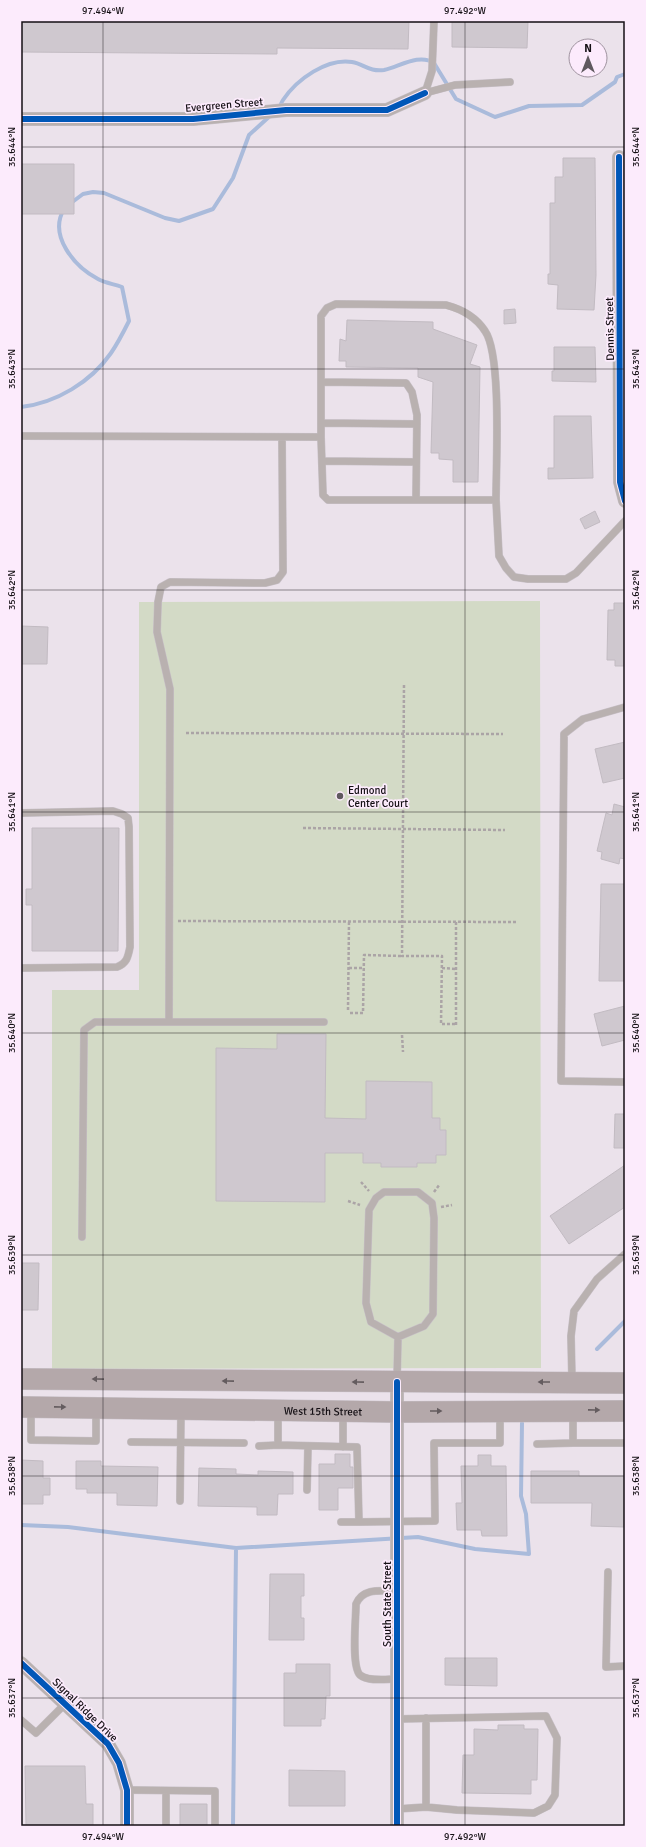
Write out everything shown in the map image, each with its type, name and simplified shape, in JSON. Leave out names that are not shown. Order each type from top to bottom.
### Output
[{"type":"main road","points":[[21,1379],[625,1383]]},
{"type":"main road","name":"West 15th Street","points":[[26,1407],[397,1412],[573,1410],[625,1411]]},
{"type":"street","name":"Evergreen Street","points":[[21,119],[193,119],[286,110],[387,110],[425,93]]},
{"type":"street","name":"Dennis Street","points":[[619,156],[622,223],[623,370],[620,482],[625,501]]},
{"type":"street","name":"South State Street","points":[[397,1382],[397,1826]]},
{"type":"street","name":"Signal Ridge Drive","points":[[21,1663],[108,1744],[119,1763],[127,1790],[127,1826]]},
{"type":"lane","points":[[425,93],[432,71],[434,21]]},
{"type":"lane","points":[[425,93],[455,84],[510,82]]},
{"type":"lane","points":[[496,500],[328,500],[323,495],[321,437],[321,316],[327,308],[336,304],[446,305],[458,308],[473,318],[485,331],[492,346],[495,376],[496,500],[499,556],[506,568],[514,577],[528,579],[566,578],[576,573],[625,521]]},
{"type":"lane","points":[[321,382],[406,383],[412,392],[415,401],[417,424],[416,500]]},
{"type":"lane","points":[[321,423],[417,424]]},
{"type":"lane","points":[[21,436],[321,437]]},
{"type":"lane","points":[[169,1021],[170,689],[157,632],[158,602],[161,587],[170,582],[265,583],[277,580],[283,572],[282,437]]},
{"type":"lane","points":[[322,461],[416,462]]},
{"type":"lane","points":[[625,707],[583,719],[564,734],[561,1081],[625,1082]]},
{"type":"lane","points":[[21,813],[113,811],[128,818],[130,827],[130,947],[128,957],[124,964],[117,967],[21,968]]},
{"type":"lane","points":[[82,1237],[84,1030],[95,1022],[324,1022]]},
{"type":"lane","points":[[384,1192],[418,1192],[432,1203],[434,1218],[433,1314],[424,1326],[398,1337],[371,1322],[366,1303],[369,1210],[376,1198],[384,1192]]},
{"type":"lane","points":[[572,1382],[571,1336],[574,1311],[598,1279],[625,1254]]},
{"type":"lane","points":[[397,1382],[398,1337]]},
{"type":"lane","points":[[26,1407],[28,1440],[96,1441],[96,1408]]},
{"type":"lane","points":[[180,1501],[181,1409]]},
{"type":"lane","points":[[278,1410],[278,1445]]},
{"type":"lane","points":[[572,1443],[573,1410]]},
{"type":"lane","points":[[343,1411],[343,1446]]},
{"type":"lane","points":[[341,1522],[435,1521],[434,1443],[500,1443],[500,1411]]},
{"type":"lane","points":[[131,1442],[244,1442]]},
{"type":"lane","points":[[537,1444],[625,1443]]},
{"type":"lane","points":[[260,1446],[357,1447],[359,1522]]},
{"type":"lane","points":[[307,1490],[308,1446]]},
{"type":"lane","points":[[608,1572],[606,1667],[625,1666]]},
{"type":"lane","points":[[397,1591],[367,1592],[358,1599],[356,1604],[355,1654],[356,1668],[361,1676],[369,1679],[397,1679]]},
{"type":"lane","points":[[21,1720],[36,1733],[64,1704]]},
{"type":"lane","points":[[397,1719],[546,1716],[557,1738],[555,1795],[548,1806],[534,1813],[457,1810],[426,1807],[397,1809]]},
{"type":"lane","points":[[426,1718],[426,1807]]},
{"type":"lane","points":[[127,1790],[215,1791],[215,1826]]},
{"type":"lane","points":[[166,1790],[166,1826]]},
{"type":"path","points":[[402,956],[404,685]]},
{"type":"path","points":[[186,733],[503,734]]},
{"type":"path","points":[[303,828],[504,830]]},
{"type":"path","points":[[170,921],[516,922]]},
{"type":"path","points":[[349,922],[349,1012],[363,1013],[364,955],[442,956],[441,1024],[456,1026],[456,922]]},
{"type":"path","points":[[349,968],[364,968]]},
{"type":"path","points":[[442,968],[456,969]]},
{"type":"path","points":[[402,1035],[402,1052]]},
{"type":"path","points":[[361,1182],[369,1191]]},
{"type":"path","points":[[433,1192],[440,1184]]},
{"type":"path","points":[[348,1201],[360,1206]]},
{"type":"path","points":[[440,1207],[452,1205]]},
{"type":"green space","name":"Edmond Center Court","points":[[540,601],[541,1368],[52,1369],[52,990],[139,990],[139,602]]},
{"type":"building","points":[[21,21],[409,21],[408,49],[277,48],[277,54],[21,52]]},
{"type":"building","points":[[452,21],[528,21],[527,48],[452,47]]},
{"type":"building","points":[[563,158],[595,158],[596,275],[594,310],[557,309],[558,285],[548,284],[548,274],[550,274],[550,203],[555,203],[555,177],[563,177]]},
{"type":"building","points":[[21,164],[74,164],[74,214],[21,214]]},
{"type":"building","points":[[515,309],[516,323],[504,324],[504,310]]},
{"type":"building","points":[[347,320],[433,322],[433,329],[477,345],[470,364],[480,367],[478,482],[453,482],[453,460],[439,459],[439,453],[431,453],[433,382],[418,377],[418,368],[346,367],[346,361],[339,361],[340,339],[346,341]]},
{"type":"building","points":[[554,347],[595,347],[596,382],[552,381],[552,371],[554,371]]},
{"type":"building","points":[[554,416],[591,416],[593,478],[548,479],[548,468],[554,468]]},
{"type":"building","points":[[595,511],[600,522],[585,529],[580,519]]},
{"type":"building","points":[[614,603],[625,603],[625,666],[615,666],[615,660],[607,660],[608,610],[614,610]]},
{"type":"building","points":[[21,626],[48,627],[47,664],[21,664]]},
{"type":"building","points":[[625,742],[625,778],[603,783],[595,749]]},
{"type":"building","points":[[614,804],[625,807],[625,859],[620,858],[619,864],[601,859],[602,852],[597,851],[606,813],[612,815]]},
{"type":"building","points":[[32,828],[119,828],[118,951],[32,951],[32,905],[26,905],[26,889],[32,889]]},
{"type":"building","points":[[601,884],[625,884],[625,981],[599,981]]},
{"type":"building","points":[[625,1006],[625,1040],[602,1046],[594,1014]]},
{"type":"building","points":[[277,1034],[326,1034],[325,1118],[366,1119],[366,1081],[432,1082],[432,1118],[440,1118],[440,1130],[446,1130],[446,1155],[436,1155],[436,1163],[417,1163],[417,1167],[381,1167],[381,1163],[363,1163],[363,1153],[325,1153],[325,1202],[216,1201],[216,1048],[277,1049]]},
{"type":"building","points":[[615,1114],[625,1114],[625,1148],[614,1148]]},
{"type":"building","points":[[625,1165],[625,1207],[569,1244],[550,1216]]},
{"type":"building","points":[[21,1263],[39,1263],[38,1310],[21,1310]]},
{"type":"building","points":[[335,1454],[350,1454],[350,1467],[353,1467],[353,1488],[338,1488],[338,1510],[319,1510],[319,1464],[335,1464]]},
{"type":"building","points":[[478,1455],[491,1455],[491,1466],[506,1466],[507,1536],[482,1536],[481,1530],[457,1530],[456,1503],[462,1503],[461,1466],[478,1466]]},
{"type":"building","points":[[21,1460],[43,1461],[43,1478],[50,1478],[50,1495],[43,1495],[43,1504],[21,1504]]},
{"type":"building","points":[[76,1461],[101,1461],[101,1466],[158,1467],[157,1506],[117,1505],[117,1493],[87,1493],[87,1489],[76,1489]]},
{"type":"building","points":[[199,1468],[236,1469],[236,1474],[258,1475],[258,1471],[293,1472],[293,1494],[278,1494],[277,1515],[257,1515],[257,1507],[198,1506]]},
{"type":"building","points":[[531,1471],[579,1471],[579,1476],[625,1476],[624,1527],[591,1526],[592,1503],[531,1503]]},
{"type":"building","points":[[270,1574],[304,1574],[304,1596],[301,1596],[301,1618],[304,1618],[304,1640],[269,1640]]},
{"type":"building","points":[[445,1658],[497,1658],[497,1686],[445,1685]]},
{"type":"building","points":[[296,1664],[330,1664],[330,1696],[326,1696],[325,1719],[321,1719],[321,1726],[284,1726],[284,1673],[296,1673]]},
{"type":"building","points":[[498,1725],[524,1725],[524,1729],[538,1729],[537,1780],[531,1780],[531,1794],[462,1793],[463,1755],[474,1755],[474,1729],[498,1730]]},
{"type":"building","points":[[25,1766],[85,1766],[86,1804],[93,1804],[93,1826],[26,1826]]},
{"type":"building","points":[[289,1770],[345,1771],[345,1806],[289,1806]]},
{"type":"building","points":[[180,1804],[207,1804],[207,1826],[180,1826]]},
{"type":"waterway","points":[[279,108],[289,92],[304,78],[323,67],[333,63],[342,62],[352,62],[370,69],[384,70],[416,60],[428,60],[434,63],[456,99],[495,117],[529,106],[582,105],[615,82],[617,77],[625,74]]},
{"type":"waterway","points":[[71,203],[83,194],[93,192],[104,193],[165,218],[179,221],[213,209],[233,178],[249,135],[271,115]]},
{"type":"waterway","points":[[21,407],[34,405],[60,396],[83,382],[111,353],[129,321],[122,287],[89,274],[66,250],[59,230],[60,219],[64,209]]},
{"type":"waterway","points":[[597,1349],[625,1321]]},
{"type":"waterway","points":[[21,1525],[68,1527],[236,1548],[418,1537],[475,1549],[529,1554],[526,1514],[521,1496],[522,1423]]},
{"type":"waterway","points":[[233,1826],[236,1548]]},
{"type":"cycle path","points":[[21,119],[193,119],[286,110],[387,110],[425,93]]},
{"type":"cycle path","points":[[619,157],[620,482],[625,501]]},
{"type":"cycle path","points":[[397,1382],[397,1826]]},
{"type":"cycle path","points":[[21,1663],[108,1744],[119,1763],[127,1790],[127,1826]]},
{"type":"place","name":"Edmond Center Court","points":[[340,796]]}]
